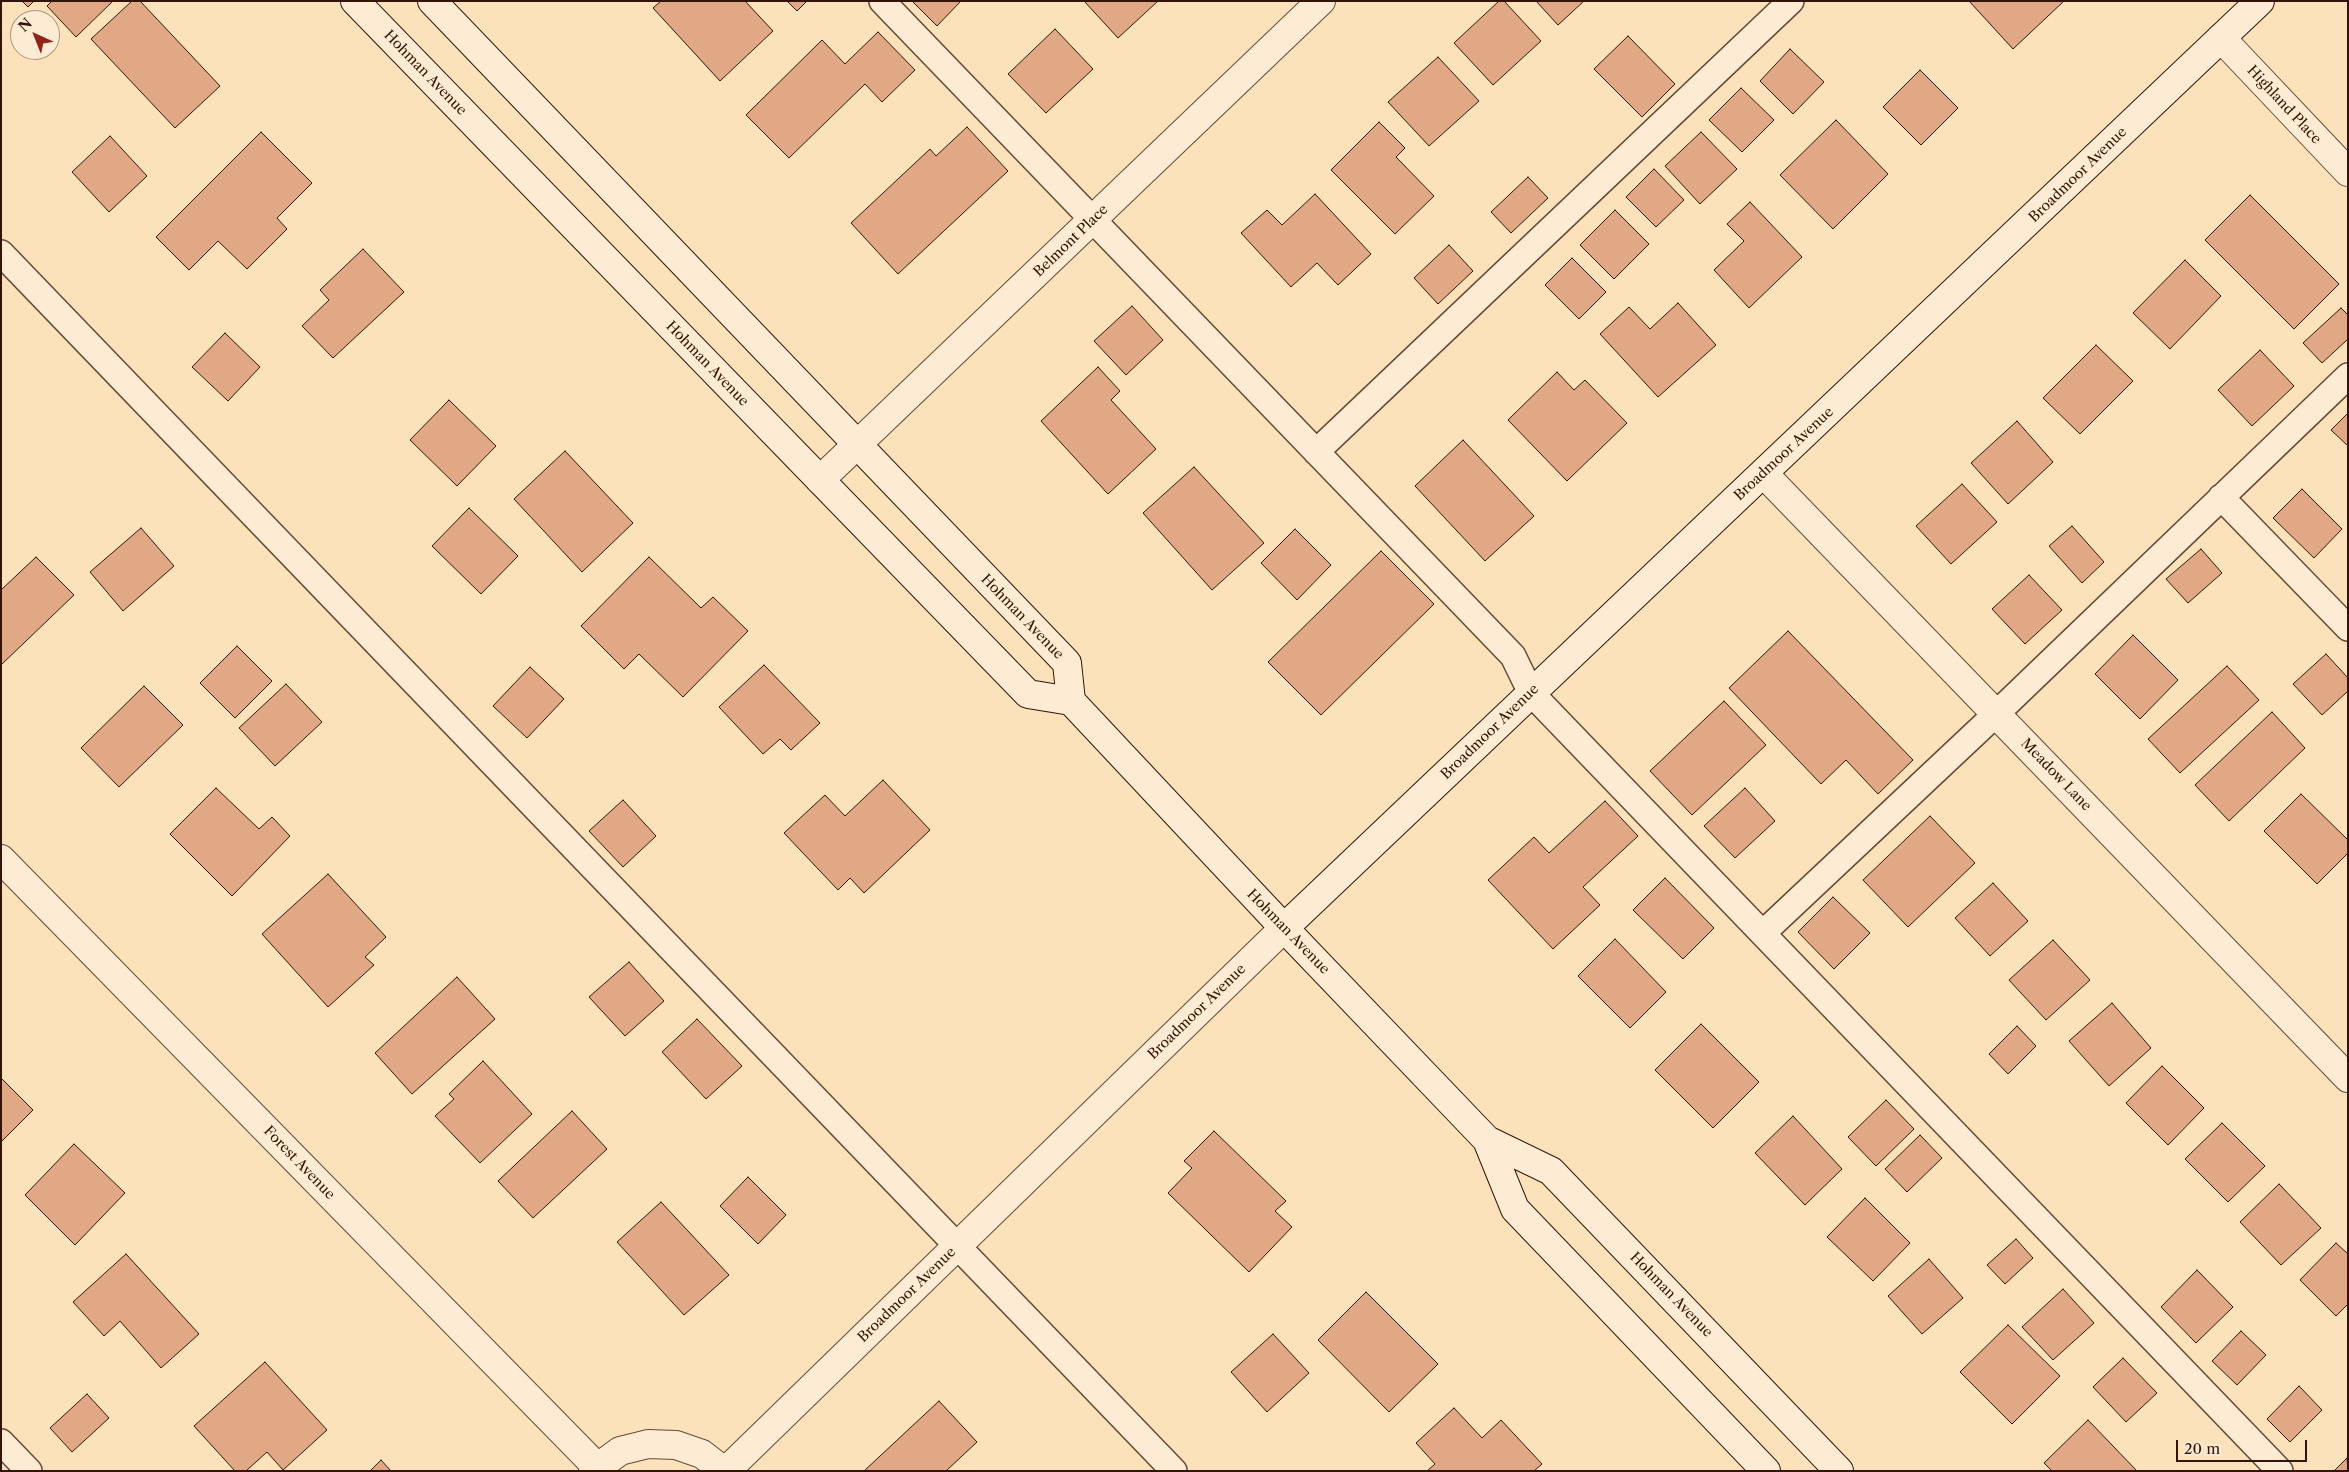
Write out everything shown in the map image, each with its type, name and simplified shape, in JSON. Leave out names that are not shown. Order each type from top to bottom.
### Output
[{"type":"street","name":"Hohman Avenue","points":[[432,1],[1067,663],[1071,701],[1284,928],[1488,1140],[1551,1171],[1840,1471]]},
{"type":"street","name":"Belmont Place","points":[[820,480],[1321,1]]},
{"type":"street","name":"Broadmoor Avenue","points":[[725,1471],[1284,928],[2260,1]]},
{"type":"street","name":"Hohman Avenue","points":[[361,3],[1028,694],[1071,701]]},
{"type":"street","name":"Highland Place","points":[[2221,38],[2348,172]]},
{"type":"street","name":"Meadow Lane","points":[[1764,474],[2348,1078]]},
{"type":"street","name":"Forest Avenue","points":[[1,859],[595,1469]]},
{"type":"street","name":"Hohman Avenue","points":[[1488,1140],[1515,1210],[1766,1471]]},
{"type":"street","points":[[595,1469],[620,1451],[648,1444],[676,1445],[694,1451],[702,1454],[725,1471]]},
{"type":"lane","points":[[882,1],[1512,656],[1531,693],[2280,1471]]},
{"type":"lane","points":[[1316,452],[1792,1]]},
{"type":"lane","points":[[1,253],[1174,1471]]},
{"type":"lane","points":[[1763,933],[2348,376]]},
{"type":"lane","points":[[2221,497],[2348,628]]},
{"type":"lane","points":[[1,1442],[29,1471]]},
{"type":"building","points":[[22,1],[34,1],[28,7]]},
{"type":"building","points":[[52,1],[113,1],[76,37],[60,20],[60,10],[51,10],[47,6]]},
{"type":"building","points":[[132,1],[140,1],[220,86],[175,128],[91,39]]},
{"type":"building","points":[[661,1],[745,1],[773,31],[720,81],[653,8]]},
{"type":"building","points":[[787,1],[807,1],[797,11]]},
{"type":"building","points":[[912,1],[961,1],[937,26]]},
{"type":"building","points":[[1084,1],[1158,1],[1118,38]]},
{"type":"building","points":[[1499,1],[1504,1],[1541,41],[1493,85],[1454,43]]},
{"type":"building","points":[[1536,1],[1584,1],[1558,25]]},
{"type":"building","points":[[1969,1],[2064,1],[2013,49]]},
{"type":"building","points":[[1055,29],[1093,69],[1046,113],[1008,74]]},
{"type":"building","points":[[878,32],[915,70],[882,102],[865,84],[789,158],[746,115],[822,40],[845,64]]},
{"type":"building","points":[[1628,36],[1675,84],[1642,117],[1594,69]]},
{"type":"building","points":[[1790,49],[1824,82],[1793,114],[1760,81]]},
{"type":"building","points":[[1438,57],[1479,101],[1429,146],[1388,102]]},
{"type":"building","points":[[1920,70],[1958,108],[1921,145],[1883,107]]},
{"type":"building","points":[[1741,88],[1774,120],[1742,152],[1709,120]]},
{"type":"building","points":[[1836,120],[1888,174],[1833,229],[1780,175]]},
{"type":"building","points":[[1379,122],[1405,148],[1396,157],[1434,196],[1395,234],[1331,170]]},
{"type":"building","points":[[967,127],[1008,171],[898,274],[851,223],[930,149],[936,156]]},
{"type":"building","points":[[261,132],[312,183],[277,218],[287,229],[247,269],[218,241],[189,270],[156,237]]},
{"type":"building","points":[[1701,132],[1737,169],[1700,204],[1665,166]]},
{"type":"building","points":[[110,136],[147,176],[109,212],[72,172]]},
{"type":"building","points":[[1654,169],[1684,200],[1656,227],[1626,197]]},
{"type":"building","points":[[1528,177],[1548,198],[1511,233],[1491,212]]},
{"type":"building","points":[[1315,194],[1371,254],[1338,285],[1317,263],[1291,287],[1241,233],[1267,210],[1282,225]]},
{"type":"building","points":[[2250,195],[2339,284],[2294,329],[2205,240]]},
{"type":"building","points":[[1750,202],[1802,257],[1749,308],[1714,270],[1744,241],[1727,224]]},
{"type":"building","points":[[1615,210],[1649,244],[1614,279],[1580,245]]},
{"type":"building","points":[[1449,245],[1473,271],[1438,304],[1414,278]]},
{"type":"building","points":[[363,249],[404,292],[333,358],[302,326],[329,300],[320,290]]},
{"type":"building","points":[[1572,258],[1606,292],[1579,319],[1545,285]]},
{"type":"building","points":[[2185,260],[2221,296],[2170,349],[2133,313]]},
{"type":"building","points":[[1678,303],[1716,345],[1658,397],[1600,334],[1629,307],[1650,329]]},
{"type":"building","points":[[1132,306],[1163,340],[1126,375],[1094,341]]},
{"type":"building","points":[[2341,308],[2348,315],[2348,339],[2322,363],[2303,343]]},
{"type":"building","points":[[225,333],[260,367],[228,401],[192,367]]},
{"type":"building","points":[[2096,345],[2133,381],[2080,434],[2043,398]]},
{"type":"building","points":[[2260,350],[2294,386],[2252,426],[2218,390]]},
{"type":"building","points":[[1098,367],[1120,391],[1111,400],[1156,449],[1108,494],[1041,421]]},
{"type":"building","points":[[1557,372],[1574,390],[1585,380],[1627,423],[1567,481],[1508,420]]},
{"type":"building","points":[[449,400],[496,446],[457,486],[410,440]]},
{"type":"building","points":[[2348,413],[2348,446],[2331,430]]},
{"type":"building","points":[[2017,421],[2053,462],[2008,504],[1971,463]]},
{"type":"building","points":[[1463,440],[1534,516],[1485,561],[1415,486]]},
{"type":"building","points":[[565,451],[633,523],[582,572],[514,499]]},
{"type":"building","points":[[1194,467],[1264,543],[1212,590],[1143,513]]},
{"type":"building","points":[[1962,484],[1997,522],[1951,564],[1916,526]]},
{"type":"building","points":[[2302,489],[2342,529],[2314,558],[2273,518]]},
{"type":"building","points":[[469,508],[518,556],[481,594],[432,546]]},
{"type":"building","points":[[2072,526],[2104,562],[2082,583],[2049,546]]},
{"type":"building","points":[[141,528],[174,566],[123,611],[90,572]]},
{"type":"building","points":[[1295,529],[1331,565],[1297,600],[1261,563]]},
{"type":"building","points":[[2201,549],[2222,573],[2188,603],[2166,579]]},
{"type":"building","points":[[1381,551],[1434,604],[1321,715],[1268,662]]},
{"type":"building","points":[[36,557],[74,595],[1,665],[1,590]]},
{"type":"building","points":[[649,557],[701,608],[713,597],[748,631],[683,697],[639,654],[624,669],[581,626]]},
{"type":"building","points":[[2029,575],[2062,610],[2025,644],[1992,609]]},
{"type":"building","points":[[1788,631],[1913,760],[1878,794],[1846,760],[1821,784],[1729,688]]},
{"type":"building","points":[[2133,635],[2178,680],[2140,719],[2095,674]]},
{"type":"building","points":[[237,646],[272,681],[235,718],[200,683]]},
{"type":"building","points":[[2326,654],[2348,678],[2348,691],[2322,715],[2293,684]]},
{"type":"building","points":[[764,665],[820,723],[791,750],[780,739],[763,754],[719,707]]},
{"type":"building","points":[[2227,666],[2259,700],[2180,773],[2148,739]]},
{"type":"building","points":[[530,667],[564,699],[527,738],[493,706]]},
{"type":"building","points":[[286,684],[322,722],[275,766],[239,728]]},
{"type":"building","points":[[144,686],[183,725],[119,787],[81,748]]},
{"type":"building","points":[[1724,701],[1766,745],[1692,815],[1650,771]]},
{"type":"building","points":[[2272,712],[2305,748],[2229,821],[2195,785]]},
{"type":"building","points":[[883,780],[930,830],[864,893],[850,878],[838,890],[784,833],[825,795],[845,816]]},
{"type":"building","points":[[216,788],[259,829],[272,817],[290,836],[232,896],[170,834]]},
{"type":"building","points":[[1745,788],[1775,821],[1735,858],[1704,826]]},
{"type":"building","points":[[2301,794],[2348,840],[2348,853],[2317,884],[2264,831]]},
{"type":"building","points":[[623,800],[656,836],[623,867],[589,831]]},
{"type":"building","points":[[1605,801],[1638,836],[1583,887],[1600,905],[1553,949],[1488,880],[1534,837],[1549,853]]},
{"type":"building","points":[[1930,816],[1975,863],[1908,927],[1863,880]]},
{"type":"building","points":[[328,874],[386,937],[365,957],[374,965],[328,1007],[262,934]]},
{"type":"building","points":[[1665,878],[1714,928],[1683,959],[1633,910]]},
{"type":"building","points":[[1993,883],[2028,921],[1990,956],[1955,918]]},
{"type":"building","points":[[1833,897],[1870,933],[1834,969],[1798,932]]},
{"type":"building","points":[[1615,939],[1666,992],[1630,1028],[1578,976]]},
{"type":"building","points":[[2053,940],[2090,980],[2046,1020],[2009,980]]},
{"type":"building","points":[[629,962],[664,1001],[625,1036],[589,997]]},
{"type":"building","points":[[457,977],[495,1019],[412,1094],[375,1053]]},
{"type":"building","points":[[2112,1003],[2151,1048],[2109,1086],[2069,1041]]},
{"type":"building","points":[[697,1019],[742,1066],[706,1099],[662,1052]]},
{"type":"building","points":[[1701,1024],[1759,1082],[1713,1128],[1655,1070]]},
{"type":"building","points":[[2017,1026],[2036,1046],[2008,1074],[1989,1054]]},
{"type":"building","points":[[483,1061],[532,1114],[480,1163],[435,1116],[454,1099],[449,1094]]},
{"type":"building","points":[[2162,1066],[2204,1108],[2168,1145],[2126,1103]]},
{"type":"building","points":[[1,1078],[33,1110],[1,1142]]},
{"type":"building","points":[[1886,1100],[1914,1129],[1876,1166],[1848,1137]]},
{"type":"building","points":[[572,1111],[607,1149],[533,1218],[498,1181]]},
{"type":"building","points":[[1793,1116],[1842,1169],[1805,1205],[1755,1153]]},
{"type":"building","points":[[2222,1123],[2265,1166],[2228,1202],[2185,1159]]},
{"type":"building","points":[[1214,1131],[1286,1201],[1275,1211],[1292,1227],[1249,1272],[1168,1193],[1192,1168],[1184,1161]]},
{"type":"building","points":[[1920,1135],[1942,1158],[1907,1192],[1885,1169]]},
{"type":"building","points":[[74,1144],[125,1193],[75,1245],[25,1195]]},
{"type":"building","points":[[748,1177],[786,1215],[758,1244],[720,1206]]},
{"type":"building","points":[[2279,1184],[2321,1228],[2281,1265],[2240,1222]]},
{"type":"building","points":[[1865,1198],[1910,1243],[1873,1281],[1827,1237]]},
{"type":"building","points":[[661,1202],[729,1275],[684,1315],[617,1242]]},
{"type":"building","points":[[2016,1239],[2033,1258],[2005,1284],[1987,1265]]},
{"type":"building","points":[[2336,1243],[2348,1254],[2348,1304],[2336,1316],[2300,1280]]},
{"type":"building","points":[[126,1254],[199,1334],[161,1368],[120,1321],[104,1336],[73,1302]]},
{"type":"building","points":[[1929,1259],[1963,1298],[1922,1334],[1888,1296]]},
{"type":"building","points":[[2197,1270],[2233,1307],[2196,1343],[2161,1307]]},
{"type":"building","points":[[2063,1289],[2094,1323],[2053,1360],[2022,1327]]},
{"type":"building","points":[[1366,1292],[1438,1364],[1389,1412],[1318,1340]]},
{"type":"building","points":[[2008,1325],[2060,1376],[2012,1424],[1960,1372]]},
{"type":"building","points":[[2241,1331],[2266,1355],[2237,1385],[2212,1361]]},
{"type":"building","points":[[1273,1334],[1309,1373],[1267,1412],[1231,1372]]},
{"type":"building","points":[[2123,1358],[2157,1393],[2126,1422],[2093,1387]]},
{"type":"building","points":[[265,1362],[327,1430],[283,1470],[267,1452],[246,1471],[235,1471],[194,1426]]},
{"type":"building","points":[[2299,1386],[2322,1410],[2290,1442],[2267,1419]]},
{"type":"building","points":[[87,1394],[109,1418],[72,1452],[50,1428]]},
{"type":"building","points":[[939,1401],[977,1442],[946,1471],[864,1471]]},
{"type":"building","points":[[1454,1408],[1482,1438],[1501,1420],[1542,1464],[1534,1471],[1427,1471],[1435,1464],[1416,1443]]},
{"type":"building","points":[[2088,1420],[2137,1471],[2052,1471],[2044,1463]]},
{"type":"building","points":[[2347,1458],[2348,1471],[2334,1471]]},
{"type":"building","points":[[381,1460],[391,1471],[370,1471]]}]
